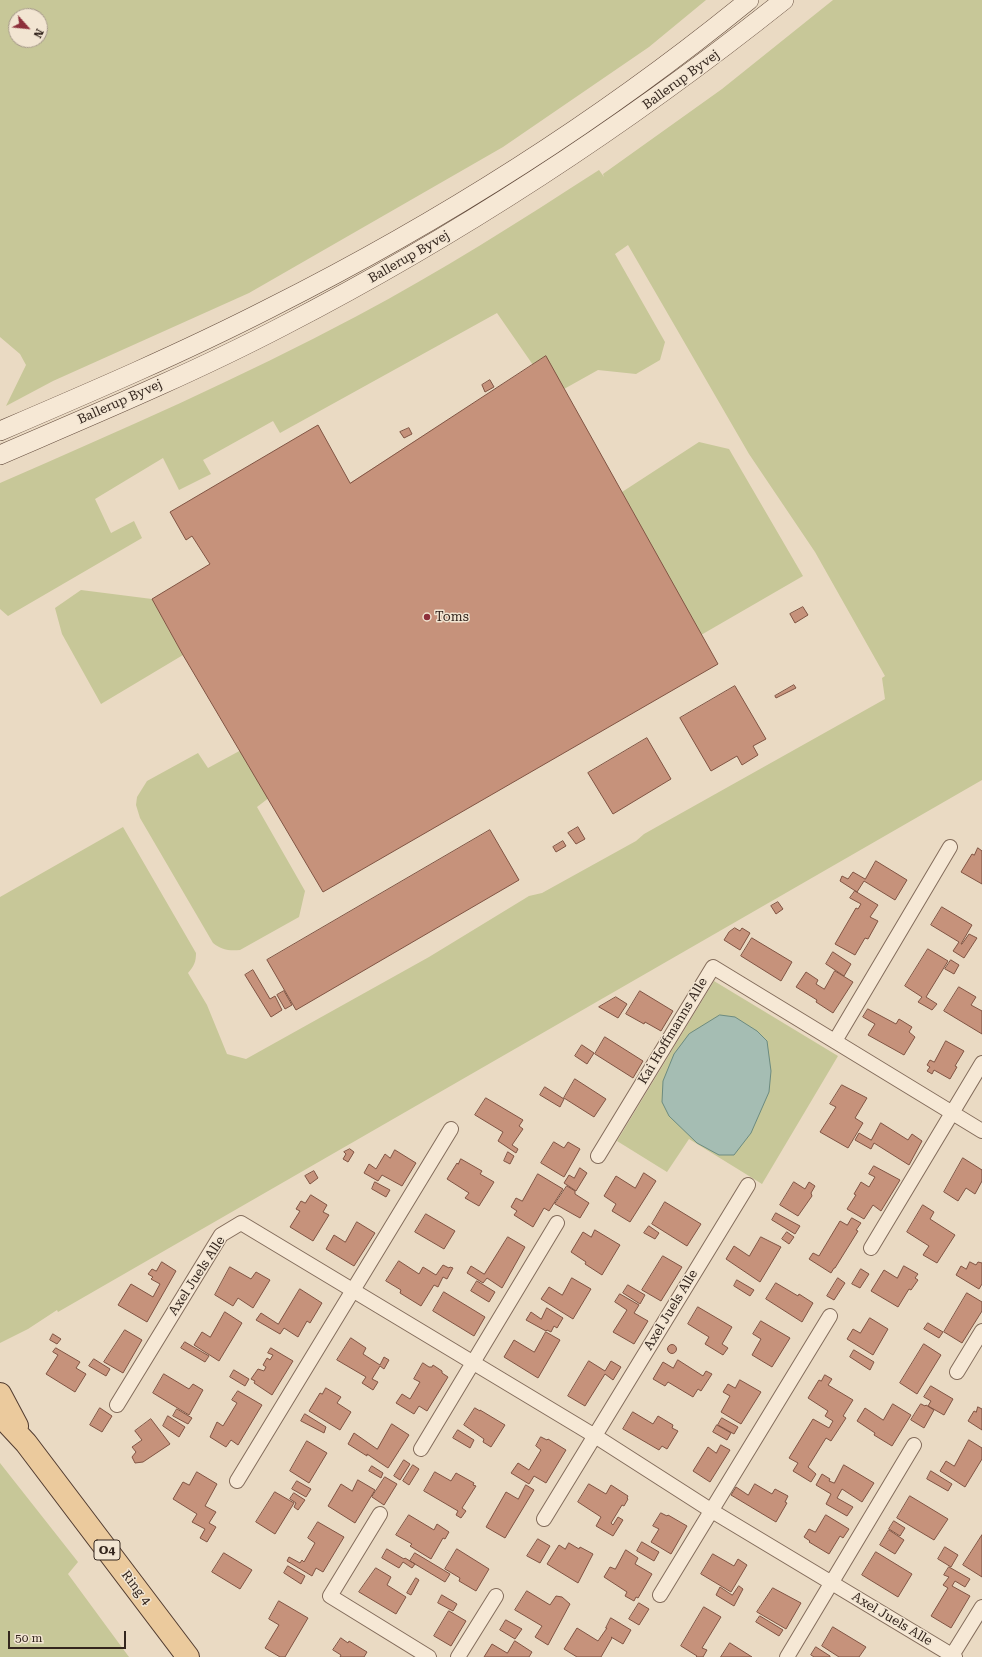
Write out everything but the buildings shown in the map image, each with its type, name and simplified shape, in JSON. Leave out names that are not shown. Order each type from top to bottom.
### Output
[{"type":"main road","name":"Ballerup Byvej","points":[[0,431],[139,371],[269,309],[334,275],[430,221],[572,131],[678,56],[749,0]]},
{"type":"main road","name":"Ballerup Byvej","points":[[0,455],[210,362],[281,327],[408,259],[505,200],[586,148],[693,72],[784,0]]},
{"type":"main road","name":"Ring 4","points":[[0,1394],[26,1443]]},
{"type":"main road","name":"Ring 4","points":[[0,1415],[26,1443],[188,1657]]},
{"type":"street","points":[[835,1041],[950,847]]},
{"type":"street","name":"Kai Hoffmanns Alle","points":[[598,1156],[713,967],[982,1131]]},
{"type":"street","points":[[871,1248],[982,1063]]},
{"type":"street","points":[[236,1481],[450,1129]]},
{"type":"street","name":"Axel Juels Alle","points":[[544,1519],[748,1185]]},
{"type":"street","name":"Axel Juels Alle","points":[[117,1405],[221,1236],[241,1223],[595,1436],[712,1511],[953,1656],[982,1607]]},
{"type":"street","points":[[421,1449],[557,1223]]},
{"type":"street","points":[[660,1596],[830,1316]]},
{"type":"street","points":[[957,1372],[982,1332]]},
{"type":"street","points":[[787,1657],[914,1445]]},
{"type":"street","points":[[380,1514],[330,1596],[429,1657]]},
{"type":"street","points":[[458,1657],[496,1596]]},
{"type":"green space","points":[[0,0],[706,0],[649,47],[503,147],[249,293],[53,381],[6,406],[26,365],[20,354],[0,337]]},
{"type":"green space","points":[[833,0],[982,0],[982,780],[58,1312],[57,1310],[28,1329],[0,1343],[0,897],[123,827],[196,953],[194,964],[188,973],[207,1005],[227,1054],[246,1059],[429,957],[529,896],[542,893],[636,841],[644,834],[885,699],[882,678],[885,676],[815,552],[749,454],[628,245],[615,254],[665,342],[660,360],[636,374],[598,370],[564,389],[533,365],[497,313],[280,433],[273,421],[203,460],[211,474],[179,490],[163,458],[95,499],[111,533],[134,521],[142,538],[8,616],[0,609],[0,483],[180,403],[313,339],[449,264],[599,170],[604,177],[603,174],[722,89]]},
{"type":"green space","points":[[699,442],[729,449],[803,576],[701,635],[622,492]]},
{"type":"green space","points":[[81,590],[152,599],[183,655],[101,704],[62,634],[55,608]]},
{"type":"green space","points":[[243,749],[270,797],[257,807],[305,891],[299,917],[240,950],[226,950],[213,943],[140,818],[136,805],[137,797],[147,781],[198,753],[208,768]]},
{"type":"green space","points":[[714,981],[838,1056],[762,1184],[689,1139],[667,1172],[617,1141]]},
{"type":"green space","points":[[0,1463],[78,1562],[68,1574],[129,1657],[0,1657]]},
{"type":"shaded area","points":[[720,1015],[735,1017],[757,1031],[767,1041],[771,1071],[769,1092],[751,1133],[734,1155],[719,1155],[697,1143],[669,1116],[662,1102],[663,1081],[674,1054],[689,1034]]},
{"type":"place","name":"Toms","points":[[427,617]]}]
